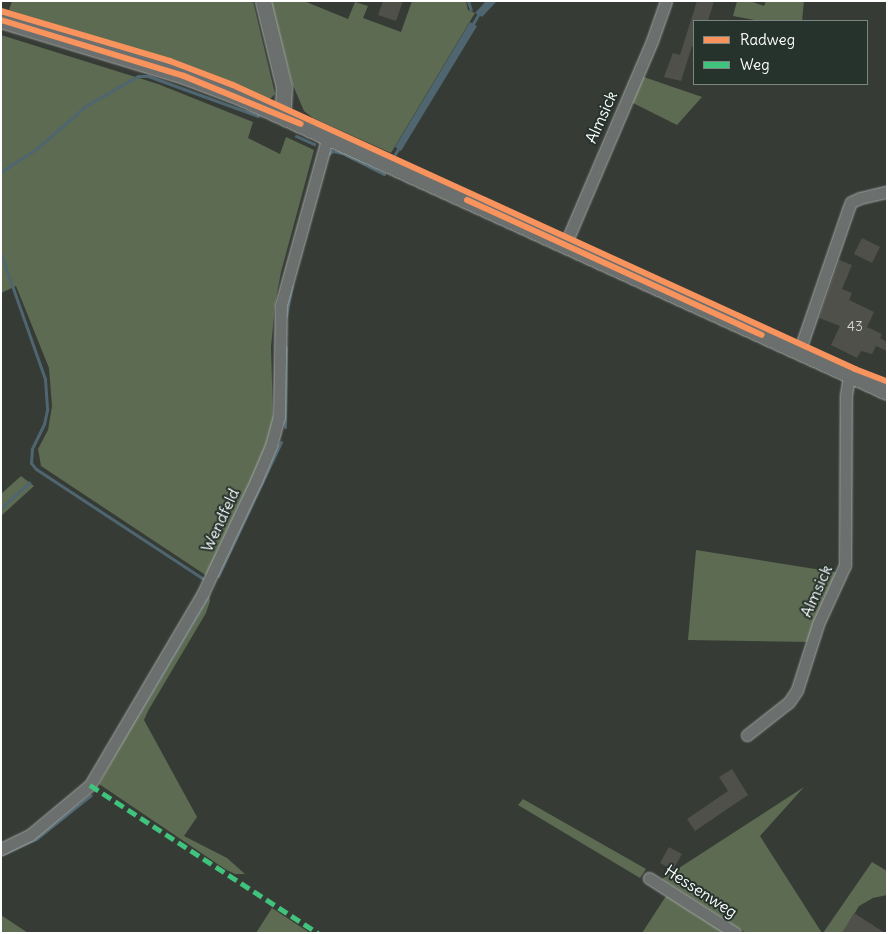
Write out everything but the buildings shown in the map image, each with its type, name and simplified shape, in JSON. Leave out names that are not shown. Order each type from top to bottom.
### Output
[{"type":"street","points":[[263,1],[284,87],[284,106],[281,115]]},
{"type":"street","name":"Almsick","points":[[565,245],[652,41],[666,1]]},
{"type":"street","points":[[1,20],[184,76],[281,115],[887,392]]},
{"type":"street","name":"Wendfeld","points":[[1,849],[30,835],[90,785],[203,593],[252,489],[271,446],[279,417],[281,305],[328,136]]},
{"type":"street","points":[[799,352],[851,202],[887,192]]},
{"type":"street","name":"Almsick","points":[[747,735],[789,702],[797,690],[818,624],[845,566],[846,395],[848,383],[852,376]]},
{"type":"street","name":"Hessenweg","points":[[649,878],[735,933]]},
{"type":"green space","points":[[12,1],[253,1],[275,94],[270,99],[180,62],[9,10]]},
{"type":"green space","points":[[271,1],[304,1],[348,19],[355,2],[368,6],[363,18],[401,32],[412,1],[466,1],[468,10],[475,13],[391,153],[313,118],[304,111],[292,83]]},
{"type":"green space","points":[[737,1],[750,1],[764,6],[766,1],[804,1],[802,20],[755,20],[733,16]]},
{"type":"green space","points":[[1,35],[158,84],[253,122],[248,138],[280,154],[286,137],[314,150],[281,272],[275,304],[271,347],[273,419],[264,453],[207,576],[41,466],[38,449],[48,430],[52,406],[49,368],[16,286],[1,293]]},
{"type":"green space","points":[[641,76],[702,97],[677,125],[629,101]]},
{"type":"green space","points":[[21,476],[34,486],[1,516],[1,494]]},
{"type":"green space","points":[[696,550],[840,573],[809,642],[688,640]]},
{"type":"green space","points":[[209,595],[210,601],[206,613],[144,720],[197,817],[184,836],[227,858],[245,874],[235,874],[225,869],[99,784],[204,597]]},
{"type":"green space","points":[[804,787],[760,836],[822,933],[746,933],[662,879]]},
{"type":"green space","points":[[523,799],[646,869],[640,878],[518,805]]},
{"type":"green space","points":[[872,862],[887,871],[887,895],[873,898],[859,906],[843,933],[823,933]]},
{"type":"green space","points":[[666,896],[725,933],[642,933]]},
{"type":"green space","points":[[272,908],[310,933],[256,933]]},
{"type":"green space","points":[[1,915],[28,933],[1,933]]},
{"type":"water","points":[[486,1],[497,1],[482,17],[475,13]]},
{"type":"water","points":[[470,22],[477,26],[401,151],[395,147]]},
{"type":"waterway","points":[[468,1],[471,10]]},
{"type":"waterway","points":[[471,27],[479,13]]},
{"type":"waterway","points":[[1,172],[40,146],[87,105],[138,76],[148,76],[258,116]]},
{"type":"waterway","points":[[296,136],[314,144]]},
{"type":"waterway","points":[[395,154],[400,146]]},
{"type":"waterway","points":[[327,155],[333,151],[342,153],[384,174]]},
{"type":"waterway","points":[[1,254],[45,379],[47,410],[44,424],[32,449],[31,463],[36,469],[202,578]]},
{"type":"waterway","points":[[286,316],[292,286]]},
{"type":"waterway","points":[[285,427],[286,347]]},
{"type":"waterway","points":[[218,576],[281,442]]},
{"type":"waterway","points":[[1,508],[29,483]]},
{"type":"waterway","points":[[138,714],[207,598]]},
{"type":"waterway","points":[[1,855],[36,839],[91,795]]},
{"type":"marked path","points":[[90,785],[318,933]]},
{"type":"cycle path","points":[[1,11],[170,61],[233,85],[855,369],[887,381]]},
{"type":"cycle path","points":[[1,20],[184,76],[301,124]]},
{"type":"cycle path","points":[[467,200],[762,335]]}]
